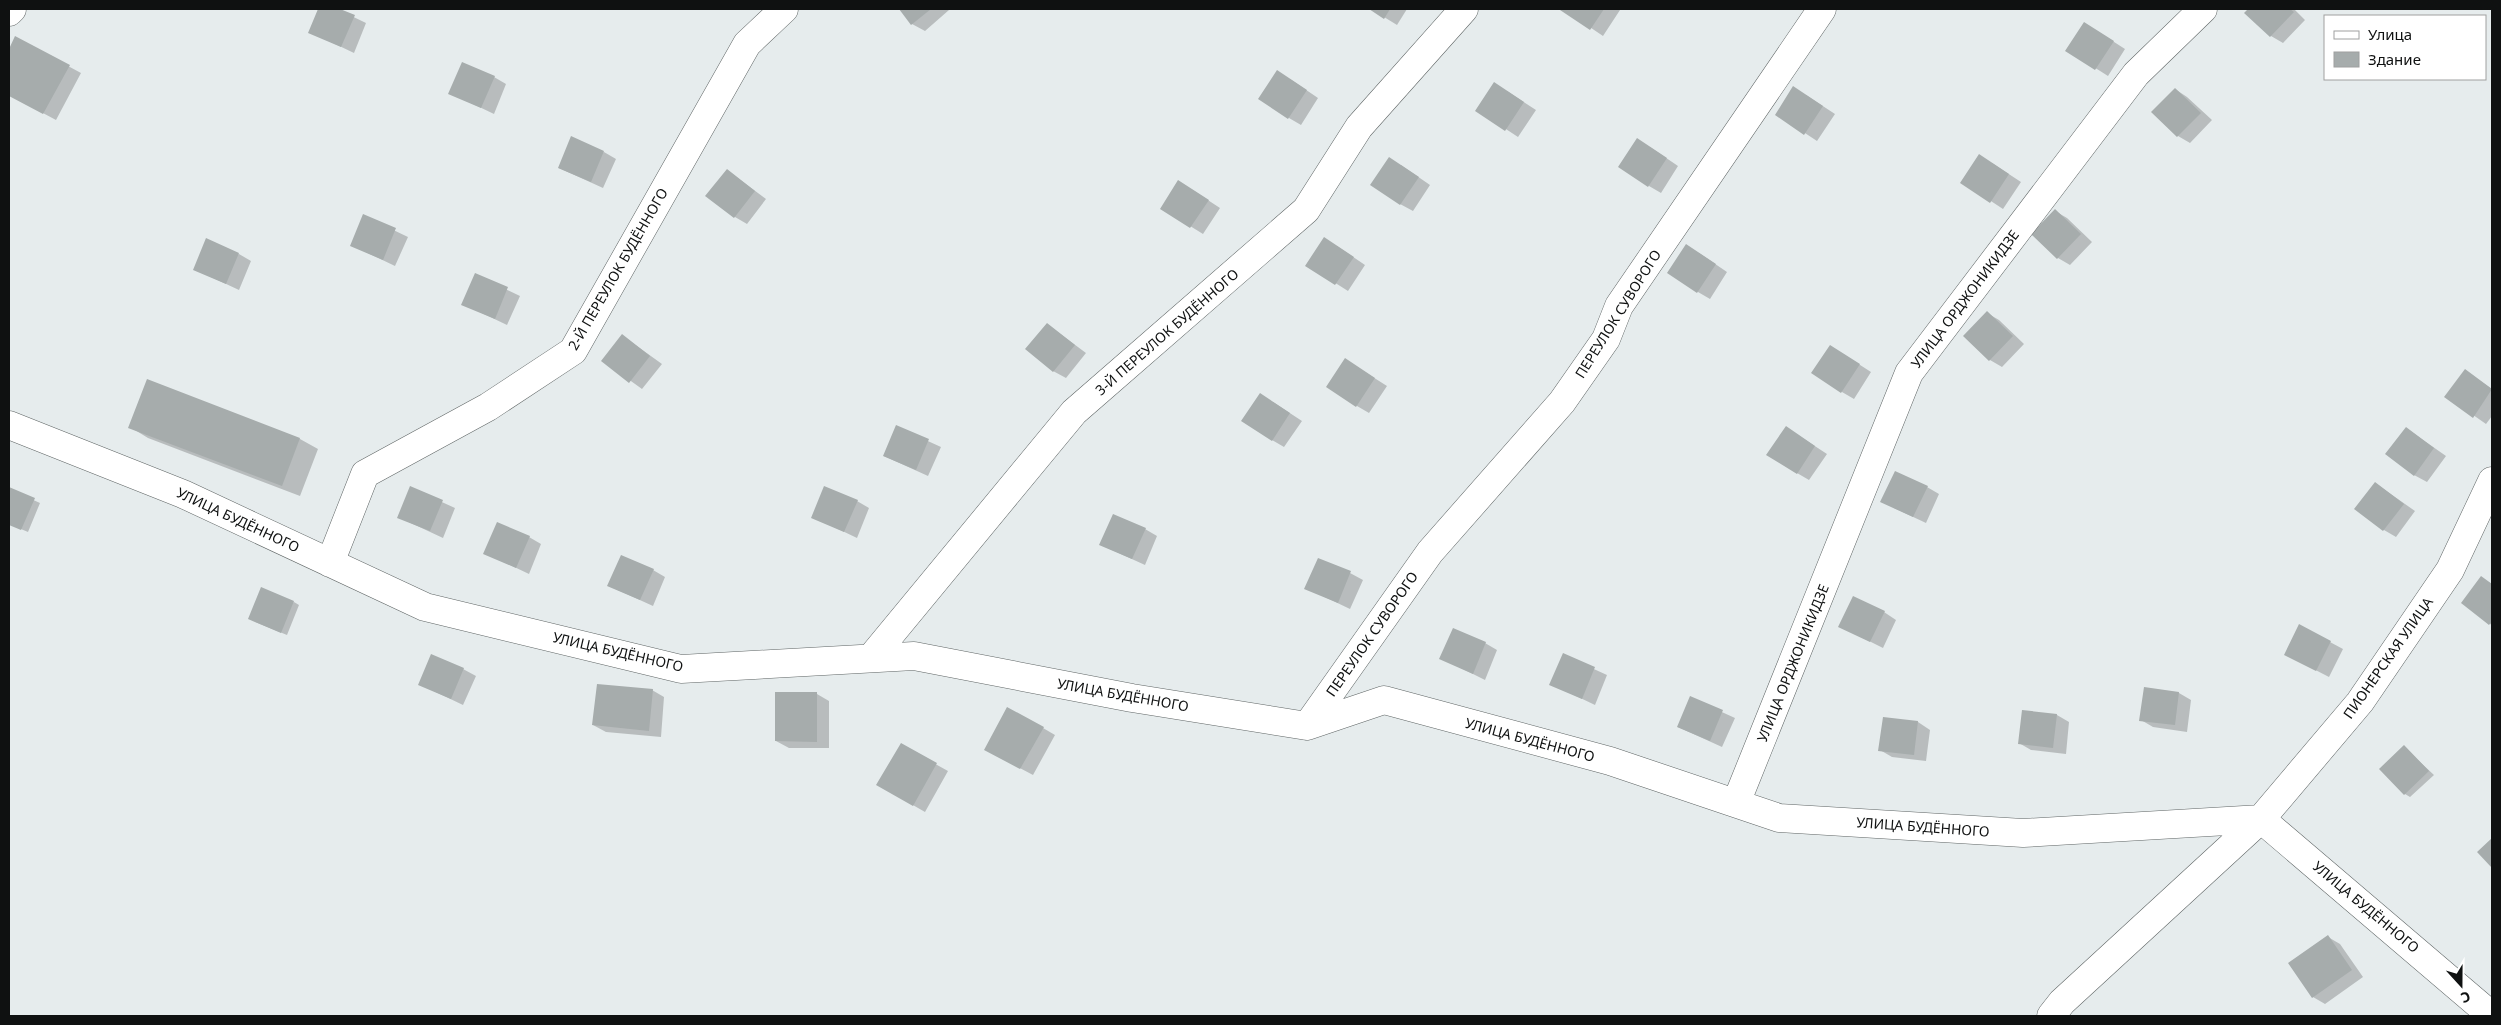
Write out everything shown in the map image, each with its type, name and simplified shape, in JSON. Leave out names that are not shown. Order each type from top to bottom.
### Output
[{"type":"street","points":[[9,12],[12,9]]},
{"type":"street","name":"2-Й ПЕРЕУЛОК БУДЁННОГО","points":[[330,562],[365,474],[488,407],[572,351],[747,44],[784,9]]},
{"type":"street","name":"3-Й ПЕРЕУЛОК БУДЁННОГО","points":[[871,658],[1074,412],[1306,210],[1359,127],[1464,9]]},
{"type":"street","name":"ПЕРЕУЛОК СУВОРОГО","points":[[1307,726],[1430,552],[1562,402],[1606,339],[1619,306],[1822,9]]},
{"type":"street","name":"УЛИЦА ОРДЖОНИКИДЗЕ","points":[[1736,803],[1909,373],[2136,74],[2203,9]]},
{"type":"street","name":"УЛИЦА БУДЁННОГО","points":[[9,425],[183,494],[426,607],[680,669],[914,656],[1132,698],[1307,726],[1384,700],[1610,761],[1779,818],[2023,833],[2260,819],[2480,1003],[2492,1016]]},
{"type":"street","name":"ПИОНЕРСКАЯ УЛИЦА","points":[[2260,819],[2365,694],[2450,570],[2492,481]]},
{"type":"street","points":[[2052,1016],[2062,1002],[2260,819]]},
{"type":"building","points":[[318,9],[340,9],[355,15],[341,47],[308,33]]},
{"type":"building","points":[[899,9],[931,9],[911,25]]},
{"type":"building","points":[[1369,9],[1390,9],[1384,19]]},
{"type":"building","points":[[1561,9],[1604,9],[1590,30]]},
{"type":"building","points":[[2248,9],[2290,9],[2294,12],[2270,37],[2244,13]]},
{"type":"building","points":[[2084,22],[2114,41],[2095,70],[2065,51]]},
{"type":"building","points":[[15,36],[70,65],[43,114],[9,96],[9,49]]},
{"type":"building","points":[[462,62],[495,76],[481,108],[448,94]]},
{"type":"building","points":[[1277,70],[1307,90],[1288,119],[1258,99]]},
{"type":"building","points":[[1494,82],[1524,102],[1505,131],[1475,111]]},
{"type":"building","points":[[1793,86],[1823,106],[1804,135],[1775,115]]},
{"type":"building","points":[[2175,88],[2201,113],[2177,137],[2151,112]]},
{"type":"building","points":[[571,136],[604,151],[591,182],[558,168]]},
{"type":"building","points":[[1637,138],[1667,158],[1648,187],[1618,167]]},
{"type":"building","points":[[1979,154],[2009,174],[1990,203],[1960,183]]},
{"type":"building","points":[[1389,157],[1419,177],[1400,205],[1370,185]]},
{"type":"building","points":[[727,169],[755,191],[734,218],[705,196]]},
{"type":"building","points":[[1178,180],[1209,200],[1190,228],[1160,209]]},
{"type":"building","points":[[2055,209],[2081,234],[2057,259],[2031,234]]},
{"type":"building","points":[[363,214],[396,228],[383,260],[350,246]]},
{"type":"building","points":[[1324,237],[1354,257],[1335,285],[1305,266]]},
{"type":"building","points":[[206,238],[239,253],[226,284],[193,270]]},
{"type":"building","points":[[1686,244],[1716,264],[1697,293],[1667,273]]},
{"type":"building","points":[[475,273],[508,287],[495,319],[461,305]]},
{"type":"building","points":[[1987,311],[2013,336],[1989,361],[1963,336]]},
{"type":"building","points":[[1047,323],[1075,345],[1053,372],[1025,349]]},
{"type":"building","points":[[622,334],[650,356],[629,383],[601,361]]},
{"type":"building","points":[[1830,345],[1860,364],[1841,393],[1811,373]]},
{"type":"building","points":[[1345,358],[1375,378],[1356,407],[1326,387]]},
{"type":"building","points":[[2465,369],[2492,389],[2473,418],[2444,397]]},
{"type":"building","points":[[147,379],[300,438],[282,486],[128,428]]},
{"type":"building","points":[[1260,393],[1290,413],[1272,441],[1241,421]]},
{"type":"building","points":[[896,425],[929,439],[916,470],[883,456]]},
{"type":"building","points":[[1786,426],[1815,446],[1797,474],[1766,455]]},
{"type":"building","points":[[2406,427],[2434,448],[2414,476],[2385,454]]},
{"type":"building","points":[[1895,471],[1928,486],[1913,517],[1880,502]]},
{"type":"building","points":[[2375,482],[2404,504],[2383,531],[2354,509]]},
{"type":"building","points":[[410,486],[443,500],[430,531],[397,518]]},
{"type":"building","points":[[824,486],[858,500],[844,532],[811,518]]},
{"type":"building","points":[[9,487],[35,498],[21,530],[9,525]]},
{"type":"building","points":[[1113,514],[1146,528],[1132,559],[1099,545]]},
{"type":"building","points":[[497,522],[530,536],[516,568],[483,554]]},
{"type":"building","points":[[621,555],[654,569],[640,600],[607,586]]},
{"type":"building","points":[[1318,558],[1351,571],[1338,603],[1304,589]]},
{"type":"building","points":[[2481,576],[2492,584],[2492,621],[2489,625],[2461,603]]},
{"type":"building","points":[[261,587],[294,601],[281,633],[248,619]]},
{"type":"building","points":[[1853,596],[1885,611],[1870,642],[1838,627]]},
{"type":"building","points":[[2299,624],[2331,641],[2316,671],[2284,655]]},
{"type":"building","points":[[1453,628],[1486,642],[1473,674],[1439,659]]},
{"type":"building","points":[[1563,653],[1595,667],[1582,699],[1549,685]]},
{"type":"building","points":[[431,654],[464,668],[451,699],[418,685]]},
{"type":"building","points":[[597,684],[653,689],[649,731],[592,725]]},
{"type":"building","points":[[2144,687],[2179,692],[2175,725],[2139,721]]},
{"type":"building","points":[[775,692],[817,692],[817,742],[775,741]]},
{"type":"building","points":[[1690,696],[1723,710],[1710,741],[1677,727]]},
{"type":"building","points":[[1007,707],[1044,727],[1020,769],[984,750]]},
{"type":"building","points":[[2022,710],[2057,714],[2053,748],[2018,744]]},
{"type":"building","points":[[1883,717],[1918,721],[1914,755],[1878,751]]},
{"type":"building","points":[[901,743],[937,763],[913,806],[876,785]]},
{"type":"building","points":[[2404,745],[2429,771],[2404,795],[2379,769]]},
{"type":"building","points":[[2492,838],[2492,868],[2477,852]]},
{"type":"building","points":[[2328,935],[2352,970],[2312,998],[2288,963]]}]
